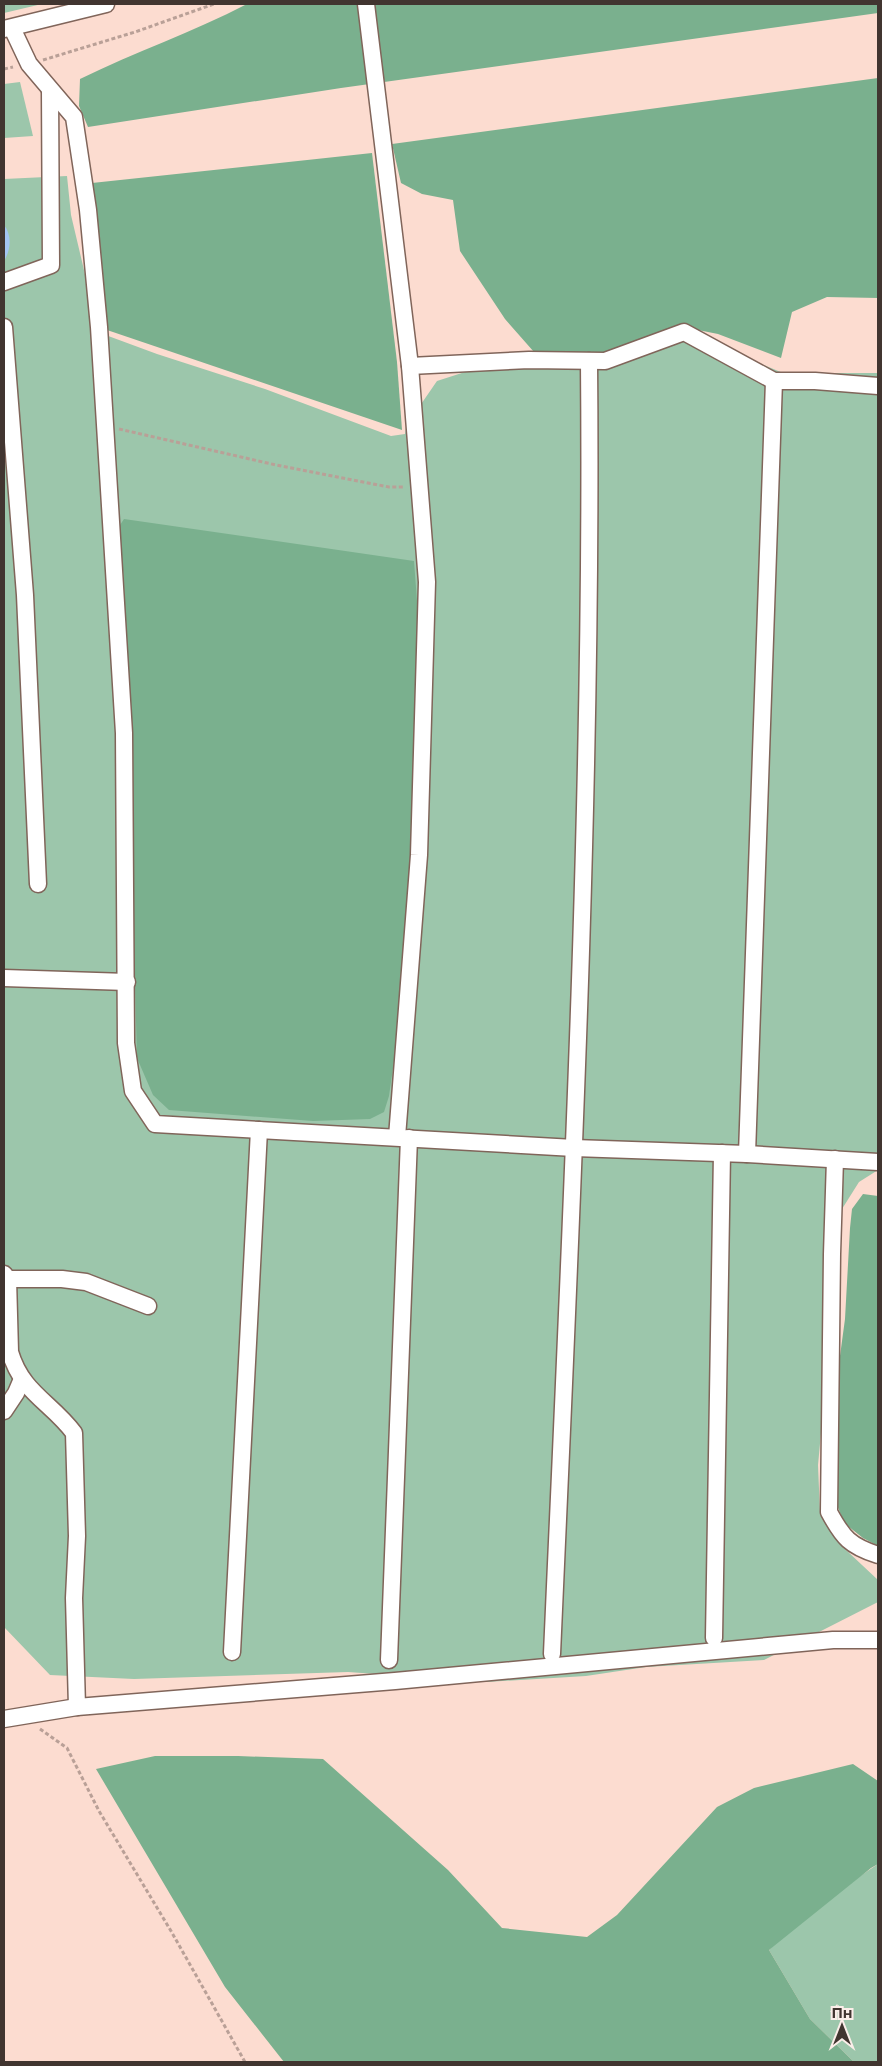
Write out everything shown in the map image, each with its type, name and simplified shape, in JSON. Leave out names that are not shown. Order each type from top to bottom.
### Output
[{"type":"street","points":[[106,4],[8,29],[29,64],[74,117],[88,210],[99,328],[124,733],[126,1043],[133,1091],[155,1124],[574,1148],[747,1154],[878,1162]]},
{"type":"street","points":[[366,4],[410,366],[427,582],[419,856],[403,1137],[389,1660]]},
{"type":"street","points":[[4,282],[51,265],[50,90]]},
{"type":"street","points":[[4,327],[25,596],[38,884]]},
{"type":"street","points":[[410,366],[529,360],[605,361],[684,332],[774,381],[815,381],[878,386]]},
{"type":"street","points":[[552,1654],[574,1148],[586,812],[590,497],[589,361]]},
{"type":"street","points":[[747,1154],[774,381]]},
{"type":"street","points":[[4,978],[126,982]]},
{"type":"street","points":[[232,1652],[259,1130]]},
{"type":"street","points":[[714,1638],[722,1153]]},
{"type":"street","points":[[835,1160],[829,1512],[839,1531],[858,1549],[878,1555]]},
{"type":"street","points":[[76,1708],[74,1433],[64,1420],[32,1392],[22,1379],[7,1352],[6,1277],[86,1282],[148,1306]]},
{"type":"street","points":[[4,1411],[16,1393],[22,1379]]},
{"type":"street","points":[[8,1719],[76,1708],[395,1681],[833,1640],[878,1640]]},
{"type":"path","points":[[4,69],[29,64],[135,32],[214,4]]},
{"type":"path","points":[[105,426],[276,465],[389,487],[420,488]]},
{"type":"path","points":[[8,1719],[44,1730],[67,1748],[99,1810],[171,1931],[245,2062]]},
{"type":"green space","points":[[4,4],[42,4],[4,13]]},
{"type":"green space","points":[[247,4],[878,4],[878,13],[341,88],[88,127],[79,106],[80,79]]},
{"type":"green space","points":[[878,78],[878,298],[827,297],[792,312],[781,358],[718,334],[678,326],[607,353],[534,352],[505,319],[460,251],[453,200],[422,194],[401,183],[392,144]]},
{"type":"green space","points":[[20,82],[33,136],[4,138],[4,84]]},
{"type":"green space","points":[[372,153],[397,362],[402,430],[107,330],[92,183]]},
{"type":"green space","points":[[67,176],[71,215],[88,287],[92,330],[157,354],[265,389],[391,436],[405,434],[406,426],[437,381],[515,356],[605,356],[659,337],[719,346],[783,373],[878,373],[878,1170],[859,1182],[842,1209],[818,1465],[820,1513],[846,1550],[878,1580],[878,1602],[764,1660],[646,1667],[586,1676],[487,1682],[348,1672],[134,1679],[50,1675],[4,1627],[4,179]]},
{"type":"green space","points":[[124,519],[414,561],[420,640],[416,686],[410,894],[397,1040],[389,1096],[384,1112],[370,1119],[313,1121],[169,1110],[153,1095],[137,1058],[124,578],[118,528]]},
{"type":"green space","points":[[863,1194],[878,1196],[878,1546],[863,1538],[844,1523],[834,1497],[839,1444],[837,1378],[845,1319],[850,1228],[852,1209]]},
{"type":"green space","points":[[155,1756],[323,1759],[448,1870],[502,1928],[587,1937],[617,1915],[717,1807],[754,1788],[853,1764],[878,1781],[878,1864],[769,1950],[810,2019],[854,2062],[284,2062],[225,1987],[96,1769]]},
{"type":"green space","points":[[878,1864],[878,2062],[854,2062],[810,2019],[769,1950],[798,1918]]},
{"type":"water","points":[[4,225],[7,229],[10,243],[4,261]]}]
